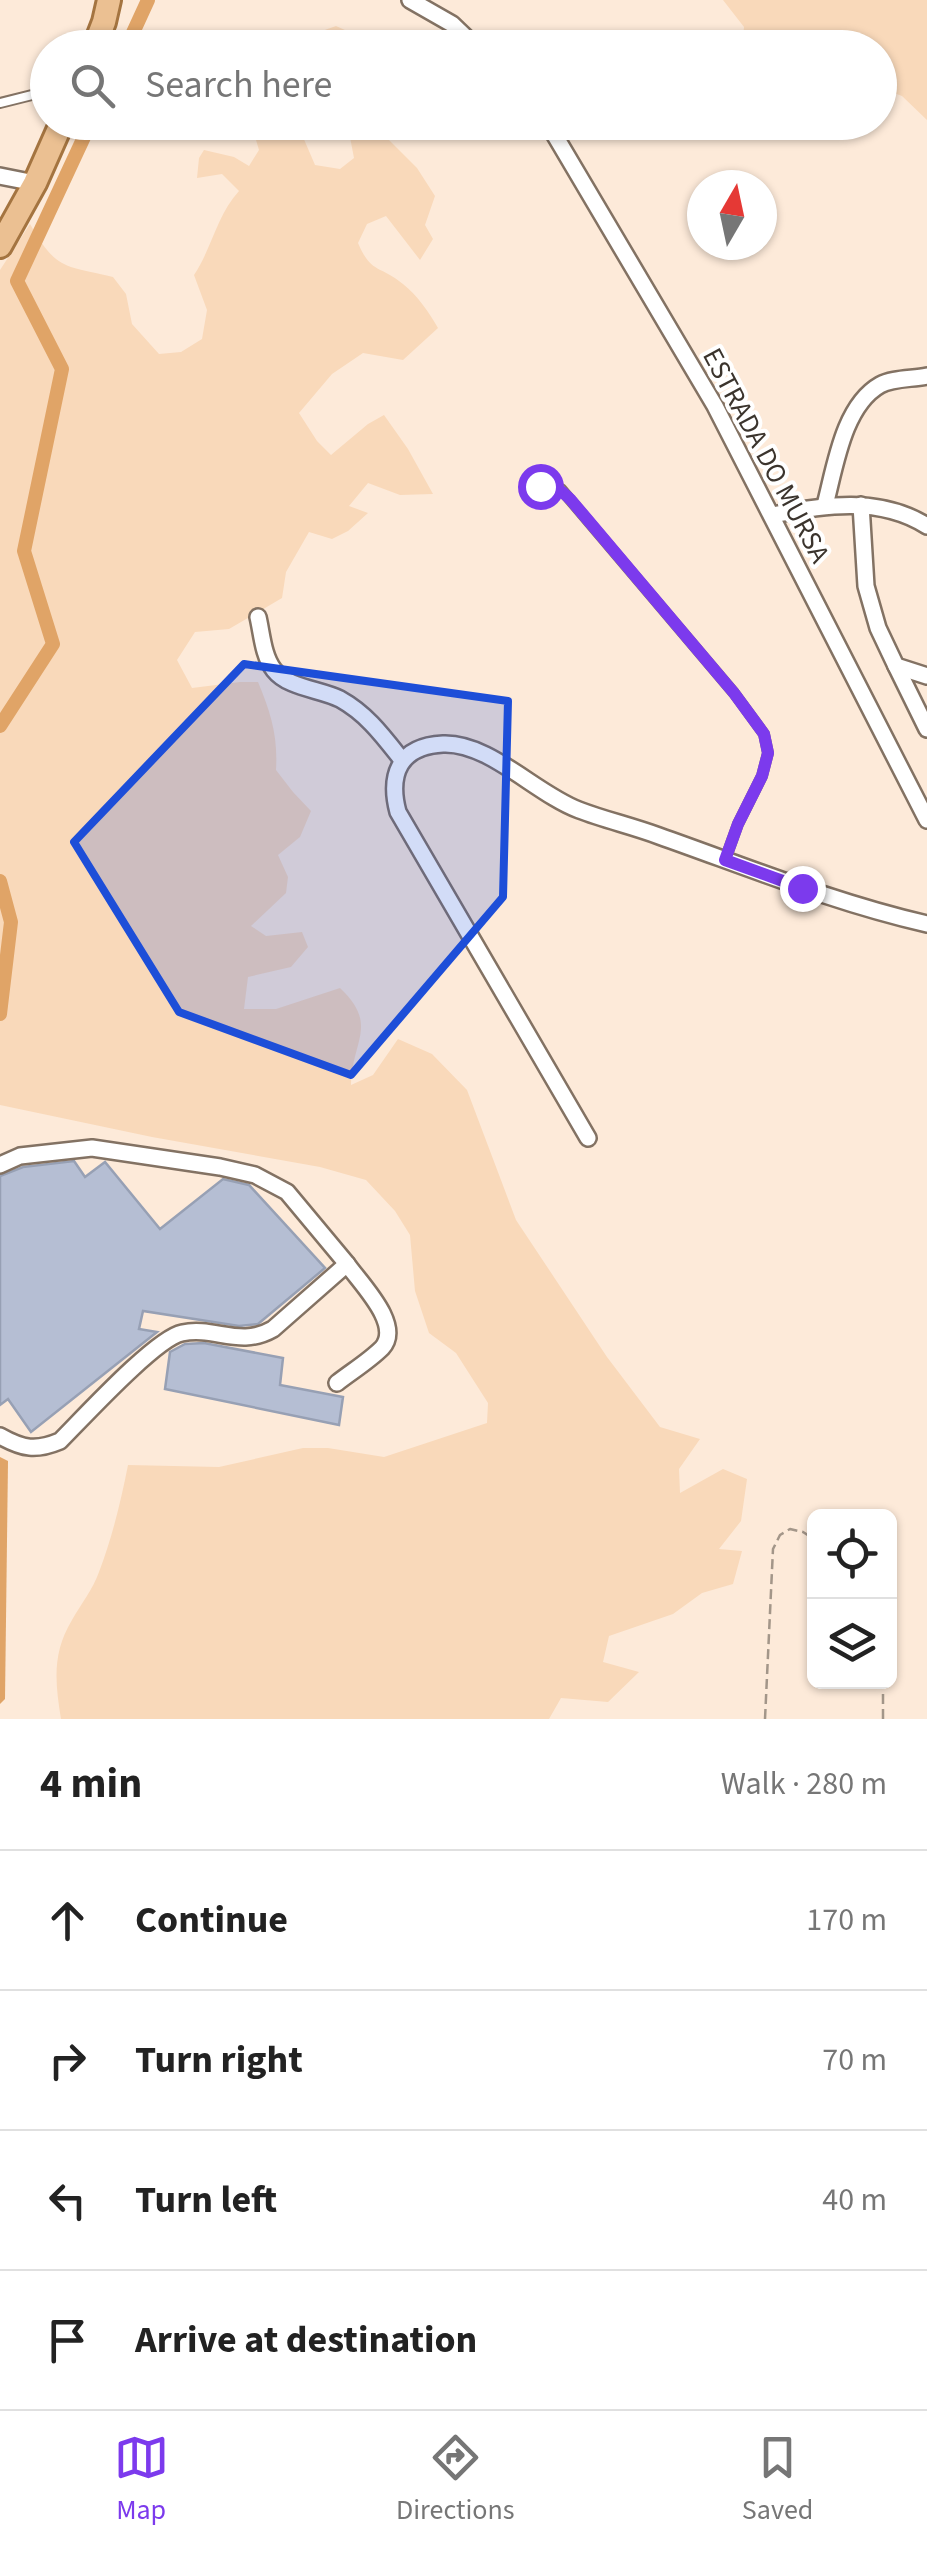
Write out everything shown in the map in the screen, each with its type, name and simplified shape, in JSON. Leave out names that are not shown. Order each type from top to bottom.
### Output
[{"type":"main road","points":[[101,30],[108,0]]},
{"type":"main road","points":[[0,246],[54,140]]},
{"type":"street","points":[[410,0],[458,30]]},
{"type":"street","name":"ESTRADA DO MURSA","points":[[558,140],[715,406],[927,820]]},
{"type":"street","points":[[0,176],[35,182]]},
{"type":"street","points":[[824,505],[842,438],[865,398],[882,384],[927,376]]},
{"type":"street","points":[[772,514],[824,505],[861,506],[912,516],[927,526]]},
{"type":"street","points":[[861,506],[866,586],[878,628],[927,729]]},
{"type":"street","points":[[258,616],[267,656],[276,673],[338,698],[368,717],[402,760]]},
{"type":"street","points":[[896,666],[927,676]]},
{"type":"street","points":[[588,1138],[398,812],[393,792],[402,760],[416,749],[446,744],[484,753],[576,809],[881,913],[927,924]]},
{"type":"street","points":[[0,1165],[20,1156],[92,1148],[220,1166],[256,1175],[286,1192],[348,1264],[389,1328],[382,1347],[337,1383]]},
{"type":"street","points":[[0,1436],[13,1444],[40,1450],[60,1440],[162,1341],[186,1332],[249,1339],[260,1336],[348,1264]]},
{"type":"lane","points":[[0,103],[30,96]]},
{"type":"lane","points":[[528,490],[548,485],[561,489],[712,666],[764,734],[768,753],[762,776],[725,860]]},
{"type":"path","points":[[765,1719],[772,1550],[780,1535],[790,1529],[807,1535]]},
{"type":"path","points":[[882,1719],[883,1689]]},
{"type":"highlighted area","points":[[244,664],[508,701],[503,897],[351,1075],[179,1012],[74,842]]},
{"type":"shaded area","points":[[723,0],[927,0],[927,120],[897,94],[897,30],[744,30]]},
{"type":"shaded area","points":[[256,140],[304,140],[315,165],[340,169],[354,158],[351,140],[389,140],[417,168],[435,196],[425,225],[433,239],[420,260],[386,216],[367,224],[358,243],[372,265],[413,293],[438,328],[403,360],[363,353],[332,374],[299,413],[331,455],[384,415],[433,494],[400,495],[368,483],[349,506],[368,513],[332,539],[309,532],[286,572],[282,598],[229,629],[195,632],[177,660],[192,688],[258,682],[273,725],[276,770],[311,811],[300,837],[278,855],[288,877],[286,893],[251,926],[266,936],[302,932],[308,947],[291,967],[248,977],[244,1009],[276,1009],[340,988],[352,1001],[361,1023],[351,1085],[373,1075],[398,1039],[432,1054],[467,1090],[516,1220],[607,1357],[660,1427],[700,1439],[679,1469],[680,1493],[723,1469],[747,1479],[741,1521],[719,1549],[742,1551],[733,1584],[702,1593],[673,1614],[609,1636],[603,1662],[639,1672],[608,1702],[561,1698],[549,1719],[61,1719],[57,1680],[61,1644],[99,1572],[128,1465],[219,1467],[303,1448],[384,1457],[487,1423],[488,1403],[456,1353],[429,1333],[415,1291],[410,1235],[395,1211],[366,1180],[320,1167],[0,1105],[0,270],[30,224],[47,250],[63,264],[113,277],[126,294],[132,324],[159,354],[181,352],[202,339],[207,310],[194,275],[225,210],[239,191],[222,174],[197,178],[199,158],[204,150],[234,157],[249,166],[259,150]]},
{"type":"shaded area","points":[[0,1457],[8,1461],[5,1699],[0,1704]]},
{"type":"building","points":[[74,1161],[85,1177],[105,1162],[160,1229],[223,1179],[249,1185],[325,1268],[258,1324],[239,1326],[143,1311],[139,1329],[157,1332],[31,1432],[8,1399],[0,1405],[0,1176],[23,1167]]},
{"type":"building","points":[[204,1343],[283,1358],[280,1385],[343,1397],[339,1425],[165,1389],[170,1352],[185,1344]]},
{"type":"waterway","points":[[134,30],[148,0]]},
{"type":"waterway","points":[[0,726],[53,644],[24,551],[62,369],[17,281],[83,140]]},
{"type":"waterway","points":[[0,881],[11,922],[0,1014]]},
{"type":"route","points":[[540,486],[561,489],[571,500],[689,638],[764,734],[768,753],[762,776],[725,860],[802,888]]}]
